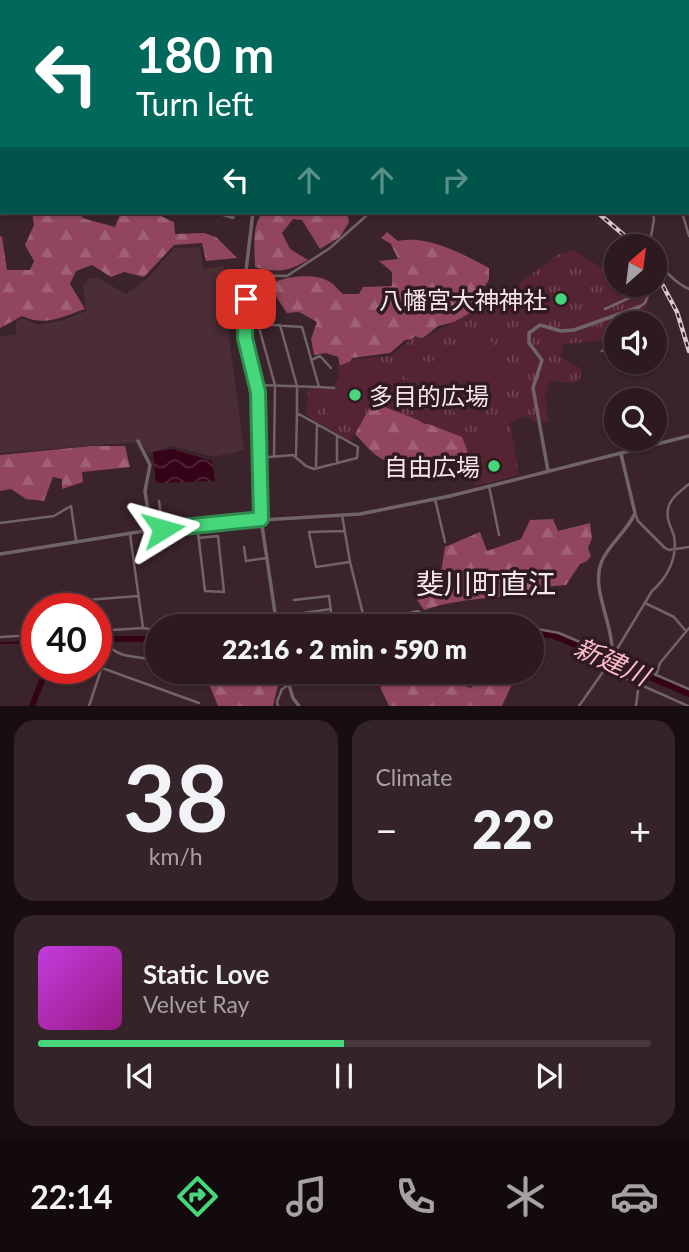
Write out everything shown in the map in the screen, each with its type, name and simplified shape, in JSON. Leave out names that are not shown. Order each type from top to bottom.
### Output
[{"type":"street","points":[[253,214],[246,275],[245,323],[248,351],[257,384],[261,519],[275,614]]},
{"type":"street","points":[[246,275],[287,276],[337,242],[367,214]]},
{"type":"street","points":[[651,234],[653,214]]},
{"type":"street","points":[[683,214],[689,236]]},
{"type":"street","points":[[264,276],[260,324],[275,385],[274,455]]},
{"type":"street","points":[[667,277],[689,289]]},
{"type":"street","points":[[605,309],[627,298]]},
{"type":"street","points":[[548,471],[533,388],[542,360],[529,343],[529,332],[540,325],[561,331],[574,330],[639,307],[647,298]]},
{"type":"street","points":[[245,323],[302,327],[319,387]]},
{"type":"street","points":[[280,325],[297,386],[296,455],[306,466],[316,468],[357,458],[358,447],[297,413]]},
{"type":"street","points":[[311,360],[320,356],[331,368]]},
{"type":"street","points":[[257,384],[334,388]]},
{"type":"street","points":[[316,468],[317,424]]},
{"type":"street","points":[[337,436],[337,463]]},
{"type":"street","points":[[0,554],[197,524],[360,514],[435,499],[689,436]]},
{"type":"street","points":[[138,442],[150,465],[145,491],[151,531]]},
{"type":"street","points":[[621,454],[638,521],[665,548],[675,550],[689,547]]},
{"type":"street","points":[[258,458],[296,455]]},
{"type":"street","points":[[579,706],[652,591],[667,574],[675,550],[667,518],[668,509],[671,500],[689,484]]},
{"type":"street","points":[[489,486],[499,535]]},
{"type":"street","points":[[435,499],[444,542]]},
{"type":"street","points":[[159,501],[163,529]]},
{"type":"street","points":[[0,523],[54,516],[71,506],[76,542]]},
{"type":"street","points":[[611,656],[613,643],[598,573],[605,555],[635,513]]},
{"type":"street","points":[[342,515],[363,614]]},
{"type":"street","points":[[197,524],[198,538],[205,591],[224,592],[218,536],[198,538]]},
{"type":"street","points":[[345,531],[309,532],[311,549],[316,567],[350,562]]},
{"type":"street","points":[[112,630],[143,628],[130,534]]},
{"type":"street","points":[[244,547],[246,561],[267,558]]},
{"type":"street","points":[[112,598],[138,596]]},
{"type":"street","points":[[294,600],[329,596],[331,614]]},
{"type":"street","points":[[646,603],[674,617],[687,629],[660,663],[656,675]]},
{"type":"street","points":[[296,614],[331,609]]},
{"type":"street","points":[[544,630],[559,633],[689,689]]},
{"type":"street","points":[[0,637],[21,636]]},
{"type":"street","points":[[112,649],[121,656],[145,658]]},
{"type":"street","points":[[605,668],[688,706]]},
{"type":"street","points":[[112,672],[200,703]]},
{"type":"street","points":[[636,706],[639,683]]},
{"type":"street","points":[[89,706],[97,684]]},
{"type":"street","points":[[278,706],[282,689],[289,685],[299,706]]},
{"type":"shaded area","points":[[200,247],[203,269],[224,266],[229,337],[244,450],[214,457],[173,446],[149,453],[140,442],[0,453],[0,336],[16,335],[16,322],[22,318],[38,325],[64,320],[86,311],[83,286],[90,278],[98,278],[126,294],[148,278],[174,248]]},
{"type":"green space","points":[[32,214],[83,214],[82,218],[115,227],[120,214],[156,214],[174,222],[175,234],[204,233],[216,237],[237,258],[206,261],[202,243],[174,245],[144,277],[124,272],[111,277],[92,265],[76,271],[70,284],[85,309],[46,321],[22,316],[0,328],[0,236],[7,270],[30,270],[34,261],[25,245],[34,225]]},
{"type":"green space","points":[[262,214],[347,214],[349,222],[340,237],[320,249],[302,220],[293,219],[282,233],[290,249],[308,260],[288,269],[270,270],[255,267],[255,231]]},
{"type":"green space","points":[[387,232],[398,241],[433,243],[489,268],[489,280],[482,290],[487,293],[503,288],[507,294],[471,318],[438,326],[423,338],[405,340],[390,353],[352,358],[342,375],[338,357],[326,353],[314,355],[311,339],[317,322],[299,312],[287,313],[273,292],[274,282],[295,277],[317,277],[330,282],[343,294],[359,294],[363,287],[392,286],[392,272],[379,261],[398,259],[391,244],[381,238]]},
{"type":"green space","points":[[573,250],[602,268],[604,298],[649,298],[645,311],[604,311],[604,340],[564,344],[560,357],[580,368],[582,373],[579,380],[573,383],[550,381],[545,398],[549,422],[538,423],[526,416],[510,422],[519,475],[475,486],[469,455],[462,437],[372,402],[350,441],[307,416],[308,388],[332,389],[339,377],[337,367],[355,359],[391,356],[415,336],[423,339],[508,292],[557,255]]},
{"type":"green space","points":[[479,335],[492,342],[499,380],[495,398],[487,407],[476,412],[464,414],[452,411],[441,405],[433,396],[429,382],[431,365],[444,349]]},
{"type":"green space","points":[[406,351],[427,362],[416,383],[395,372]]},
{"type":"green space","name":"多目的広場","points":[[356,362],[385,375],[387,382],[377,396],[380,398],[371,400],[353,428],[327,414],[325,407],[340,379],[346,379]]},
{"type":"green space","points":[[403,380],[422,390],[416,401],[421,404],[417,412],[393,398]]},
{"type":"green space","points":[[386,402],[425,424],[449,422],[474,449],[430,462],[404,463],[384,460],[355,434],[372,403]]},
{"type":"green space","name":"自由広場","points":[[511,436],[518,475],[475,485],[470,458],[483,452],[481,442]]},
{"type":"green space","points":[[92,446],[125,446],[130,467],[82,472],[83,482],[62,489],[62,479],[53,477],[44,501],[26,499],[11,489],[0,491],[0,455]]},
{"type":"green space","points":[[553,519],[558,531],[590,523],[592,538],[588,548],[591,556],[580,564],[566,585],[531,588],[527,593],[462,601],[424,610],[415,597],[430,576],[441,572],[445,547],[480,532],[487,551],[521,539],[530,520]]},
{"type":"green space","points":[[209,684],[278,684],[273,706],[218,706]]},
{"type":"green space","points":[[387,684],[461,684],[471,688],[473,684],[512,684],[502,706],[389,706],[380,687]]},
{"type":"water","points":[[172,449],[212,461],[215,481],[156,483],[153,452]]},
{"type":"waterway","name":"新建川","points":[[544,634],[564,640],[689,694]]},
{"type":"waterway","name":"新建川","points":[[112,639],[145,639]]},
{"type":"waterway","points":[[0,643],[21,642]]},
{"type":"waterway","name":"新建川","points":[[32,706],[41,684]]},
{"type":"railway","points":[[599,214],[623,234]]},
{"type":"railway","points":[[667,293],[677,312],[689,351]]},
{"type":"place","name":"八幡宮大神神社","points":[[561,299]]},
{"type":"place","name":"多目的広場","points":[[355,395]]},
{"type":"place","name":"自由広場","points":[[494,466]]},
{"type":"district","name":"斐川町直江","points":[[486,583]]},
{"type":"route","points":[[163,529],[261,519],[258,392],[245,338],[246,299]]}]
